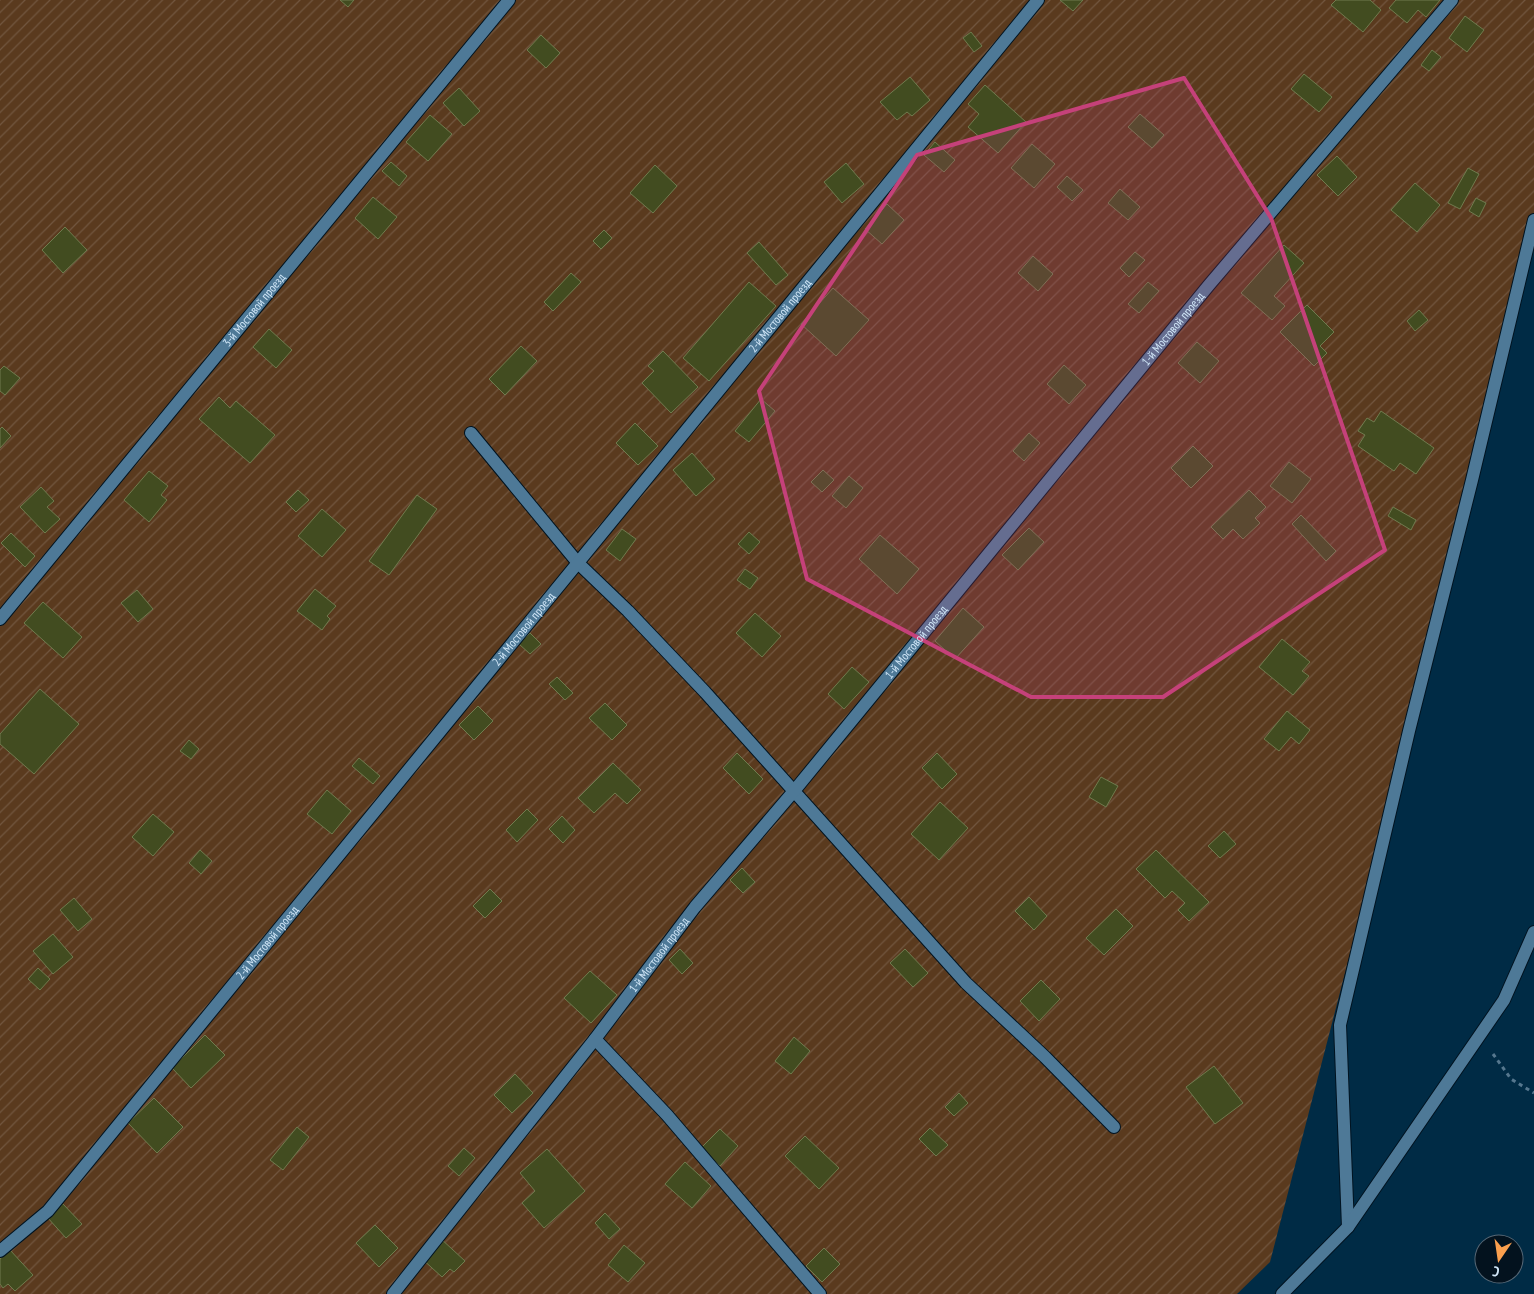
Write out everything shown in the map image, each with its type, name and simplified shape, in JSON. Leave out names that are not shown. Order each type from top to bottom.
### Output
[{"type":"lane","name":"3-й Мостовой проезд","points":[[0,619],[509,0]]},
{"type":"lane","name":"2-й Мостовой проезд","points":[[0,1251],[48,1212],[1038,0]]},
{"type":"lane","name":"1-й Мостовой проезд","points":[[393,1294],[595,1039],[695,907],[794,792],[1202,293],[1452,0]]},
{"type":"lane","points":[[1348,1227],[1340,1025],[1409,731],[1472,480],[1534,220]]},
{"type":"lane","points":[[471,433],[578,563],[628,611],[705,692],[966,982],[1039,1051],[1114,1127]]},
{"type":"lane","points":[[1282,1294],[1348,1227],[1504,1000],[1534,932]]},
{"type":"lane","points":[[595,1039],[668,1115],[820,1294]]},
{"type":"path","points":[[1479,1036],[1511,1079],[1534,1093]]},
{"type":"highlighted area","points":[[1184,78],[1271,218],[1385,550],[1163,697],[1031,697],[807,579],[759,391],[917,155]]},
{"type":"shaded area","points":[[0,0],[1534,0],[1534,245],[1270,1262],[1237,1294],[0,1294]]},
{"type":"building","points":[[340,0],[354,0],[348,7]]},
{"type":"building","points":[[1060,0],[1083,0],[1073,11]]},
{"type":"building","points":[[1336,0],[1370,0],[1381,10],[1363,32],[1331,5]]},
{"type":"building","points":[[1396,0],[1440,0],[1426,17],[1418,10],[1407,23],[1389,8]]},
{"type":"building","points":[[1465,16],[1484,30],[1467,52],[1449,38]]},
{"type":"building","points":[[971,32],[982,46],[974,52],[963,38]]},
{"type":"building","points":[[541,35],[560,53],[546,68],[527,50]]},
{"type":"building","points":[[1432,50],[1441,57],[1429,71],[1421,65]]},
{"type":"building","points":[[1304,74],[1332,97],[1319,112],[1291,89]]},
{"type":"building","points":[[910,77],[930,100],[912,116],[907,112],[897,120],[880,102]]},
{"type":"building","points":[[985,85],[1026,122],[998,153],[968,127],[979,114],[968,104]]},
{"type":"building","points":[[459,88],[480,111],[464,126],[443,103]]},
{"type":"building","points":[[1140,114],[1164,135],[1152,148],[1128,127]]},
{"type":"building","points":[[430,115],[452,134],[428,161],[406,142]]},
{"type":"building","points":[[935,142],[955,160],[944,172],[924,155]]},
{"type":"building","points":[[1032,144],[1055,164],[1034,188],[1011,168]]},
{"type":"building","points":[[1337,156],[1357,177],[1338,196],[1317,175]]},
{"type":"building","points":[[391,162],[407,176],[399,186],[382,171]]},
{"type":"building","points":[[846,163],[864,184],[842,203],[824,182]]},
{"type":"building","points":[[655,165],[677,186],[653,213],[630,193]]},
{"type":"building","points":[[1468,168],[1479,174],[1460,209],[1448,203]]},
{"type":"building","points":[[1067,176],[1083,190],[1072,201],[1057,187]]},
{"type":"building","points":[[1415,183],[1440,205],[1417,232],[1391,210]]},
{"type":"building","points":[[1120,189],[1140,207],[1128,220],[1108,203]]},
{"type":"building","points":[[373,197],[397,217],[378,239],[355,218]]},
{"type":"building","points":[[1476,198],[1486,203],[1479,217],[1469,211]]},
{"type":"building","points":[[887,204],[904,220],[882,244],[865,229]]},
{"type":"building","points":[[65,227],[87,250],[63,273],[42,250]]},
{"type":"building","points":[[604,230],[612,238],[601,249],[593,241]]},
{"type":"building","points":[[759,242],[788,275],[776,285],[747,253]]},
{"type":"building","points":[[1284,245],[1304,263],[1274,296],[1285,306],[1272,320],[1241,293]]},
{"type":"building","points":[[1135,252],[1145,260],[1129,277],[1120,268]]},
{"type":"building","points":[[1033,256],[1053,274],[1038,291],[1018,273]]},
{"type":"building","points":[[571,273],[581,282],[553,311],[544,302]]},
{"type":"building","points":[[749,282],[776,306],[709,381],[683,358]]},
{"type":"building","points":[[1148,282],[1159,291],[1139,313],[1128,304]]},
{"type":"building","points":[[833,288],[869,320],[836,356],[801,324]]},
{"type":"building","points":[[1307,305],[1334,332],[1320,346],[1327,353],[1314,366],[1280,332]]},
{"type":"building","points":[[1419,310],[1428,320],[1415,331],[1407,321]]},
{"type":"building","points":[[269,329],[292,350],[276,368],[253,347]]},
{"type":"building","points":[[1197,342],[1219,361],[1200,383],[1178,363]]},
{"type":"building","points":[[521,346],[537,361],[505,395],[489,379]]},
{"type":"building","points":[[663,351],[698,387],[671,413],[642,383],[654,371],[648,366]]},
{"type":"building","points":[[1064,365],[1086,385],[1069,404],[1047,384]]},
{"type":"building","points":[[4,366],[20,378],[5,395],[0,391],[0,370]]},
{"type":"building","points":[[219,397],[230,408],[236,401],[275,435],[250,463],[199,419]]},
{"type":"building","points":[[761,399],[775,411],[749,442],[735,431]]},
{"type":"building","points":[[1381,411],[1434,448],[1416,474],[1400,463],[1394,471],[1358,446],[1365,435],[1358,431],[1367,418],[1374,422]]},
{"type":"building","points":[[635,423],[658,446],[638,465],[616,443]]},
{"type":"building","points":[[2,427],[11,436],[0,448],[0,429]]},
{"type":"building","points":[[1029,433],[1040,443],[1024,461],[1013,451]]},
{"type":"building","points":[[1193,446],[1213,466],[1191,488],[1171,468]]},
{"type":"building","points":[[692,453],[715,479],[696,496],[673,470]]},
{"type":"building","points":[[1289,462],[1311,479],[1292,503],[1270,486]]},
{"type":"building","points":[[823,470],[834,480],[822,492],[811,482]]},
{"type":"building","points":[[149,471],[168,486],[161,495],[167,500],[149,522],[124,500]]},
{"type":"building","points":[[849,476],[863,488],[846,508],[832,496]]},
{"type":"building","points":[[41,487],[54,501],[47,507],[60,519],[45,533],[20,507]]},
{"type":"building","points":[[298,490],[309,500],[296,512],[286,502]]},
{"type":"building","points":[[1249,490],[1266,507],[1255,518],[1260,523],[1243,539],[1233,529],[1223,539],[1211,527]]},
{"type":"building","points":[[417,495],[437,509],[389,575],[369,561]]},
{"type":"building","points":[[1393,507],[1416,520],[1411,530],[1388,516]]},
{"type":"building","points":[[322,509],[346,530],[322,557],[298,536]]},
{"type":"building","points":[[1301,515],[1336,551],[1326,561],[1292,524]]},
{"type":"building","points":[[1029,528],[1044,542],[1018,570],[1002,555]]},
{"type":"building","points":[[622,529],[636,539],[620,561],[606,550]]},
{"type":"building","points":[[749,532],[760,542],[749,554],[738,544]]},
{"type":"building","points":[[11,533],[35,556],[25,567],[1,543]]},
{"type":"building","points":[[880,535],[919,569],[897,594],[859,559]]},
{"type":"building","points":[[745,569],[758,578],[750,589],[737,580]]},
{"type":"building","points":[[315,589],[336,606],[327,616],[330,619],[322,630],[297,611]]},
{"type":"building","points":[[137,590],[153,609],[138,622],[121,603]]},
{"type":"building","points":[[43,602],[82,637],[63,658],[24,623]]},
{"type":"building","points":[[963,608],[984,627],[955,659],[935,641]]},
{"type":"building","points":[[755,613],[781,636],[762,657],[736,633]]},
{"type":"building","points":[[530,633],[541,644],[530,654],[519,644]]},
{"type":"building","points":[[1282,639],[1310,662],[1302,671],[1309,676],[1293,695],[1259,667]]},
{"type":"building","points":[[852,667],[869,682],[844,709],[828,694]]},
{"type":"building","points":[[557,677],[573,693],[565,700],[549,684]]},
{"type":"building","points":[[40,689],[79,724],[34,774],[0,744],[0,734]]},
{"type":"building","points":[[605,703],[627,725],[612,740],[589,718]]},
{"type":"building","points":[[478,706],[493,721],[474,740],[459,725]]},
{"type":"building","points":[[1287,711],[1310,730],[1299,744],[1291,737],[1279,751],[1264,739]]},
{"type":"building","points":[[189,740],[199,749],[191,759],[180,751]]},
{"type":"building","points":[[737,753],[763,779],[749,794],[723,768]]},
{"type":"building","points":[[937,753],[957,774],[942,789],[922,768]]},
{"type":"building","points":[[359,758],[380,776],[373,784],[352,766]]},
{"type":"building","points":[[613,763],[641,790],[627,804],[615,793],[594,813],[578,798]]},
{"type":"building","points":[[1101,777],[1118,786],[1106,807],[1089,797]]},
{"type":"building","points":[[327,790],[351,811],[332,834],[307,814]]},
{"type":"building","points":[[940,802],[968,828],[939,860],[911,834]]},
{"type":"building","points":[[527,809],[538,820],[517,842],[506,830]]},
{"type":"building","points":[[153,814],[174,832],[153,856],[132,837]]},
{"type":"building","points":[[562,816],[575,830],[563,843],[549,829]]},
{"type":"building","points":[[1224,831],[1236,844],[1220,858],[1208,846]]},
{"type":"building","points":[[200,850],[212,861],[201,874],[189,863]]},
{"type":"building","points":[[1156,850],[1209,902],[1189,921],[1178,910],[1185,903],[1172,891],[1165,898],[1136,869]]},
{"type":"building","points":[[742,868],[755,882],[743,893],[730,880]]},
{"type":"building","points":[[490,889],[502,901],[485,918],[473,906]]},
{"type":"building","points":[[1029,897],[1047,916],[1034,930],[1015,911]]},
{"type":"building","points":[[74,898],[92,919],[78,931],[60,910]]},
{"type":"building","points":[[1116,909],[1133,926],[1104,955],[1086,938]]},
{"type":"building","points":[[53,934],[73,957],[53,974],[33,951]]},
{"type":"building","points":[[680,949],[693,963],[682,974],[669,960]]},
{"type":"building","points":[[905,949],[928,973],[913,987],[890,963]]},
{"type":"building","points":[[38,968],[50,979],[40,990],[28,979]]},
{"type":"building","points":[[590,971],[617,995],[591,1023],[564,998]]},
{"type":"building","points":[[1041,980],[1060,999],[1039,1021],[1020,1001]]},
{"type":"building","points":[[205,1035],[225,1055],[191,1088],[172,1068]]},
{"type":"building","points":[[794,1037],[810,1051],[791,1074],[775,1061]]},
{"type":"building","points":[[1214,1066],[1243,1103],[1215,1124],[1186,1087]]},
{"type":"building","points":[[515,1074],[533,1093],[512,1113],[494,1095]]},
{"type":"building","points":[[959,1093],[968,1103],[954,1116],[945,1107]]},
{"type":"building","points":[[154,1098],[183,1127],[157,1153],[128,1123]]},
{"type":"building","points":[[297,1127],[309,1137],[283,1170],[270,1160]]},
{"type":"building","points":[[930,1128],[948,1145],[936,1156],[919,1139]]},
{"type":"building","points":[[720,1129],[738,1146],[720,1166],[701,1148]]},
{"type":"building","points":[[805,1136],[839,1168],[819,1189],[785,1156]]},
{"type":"building","points":[[464,1148],[475,1158],[459,1176],[448,1166]]},
{"type":"building","points":[[547,1149],[585,1191],[544,1228],[522,1203],[535,1191],[520,1173]]},
{"type":"building","points":[[685,1162],[711,1186],[692,1208],[665,1184]]},
{"type":"building","points":[[62,1203],[82,1224],[66,1238],[47,1217]]},
{"type":"building","points":[[605,1213],[620,1229],[609,1239],[595,1223]]},
{"type":"building","points":[[375,1225],[398,1248],[379,1267],[356,1243]]},
{"type":"building","points":[[440,1238],[465,1261],[454,1272],[450,1269],[442,1277],[421,1258]]},
{"type":"building","points":[[624,1245],[645,1263],[628,1282],[608,1265]]},
{"type":"building","points":[[824,1248],[840,1264],[822,1282],[806,1266]]},
{"type":"building","points":[[10,1250],[33,1275],[15,1291],[8,1284],[3,1288],[0,1284],[0,1259]]}]
